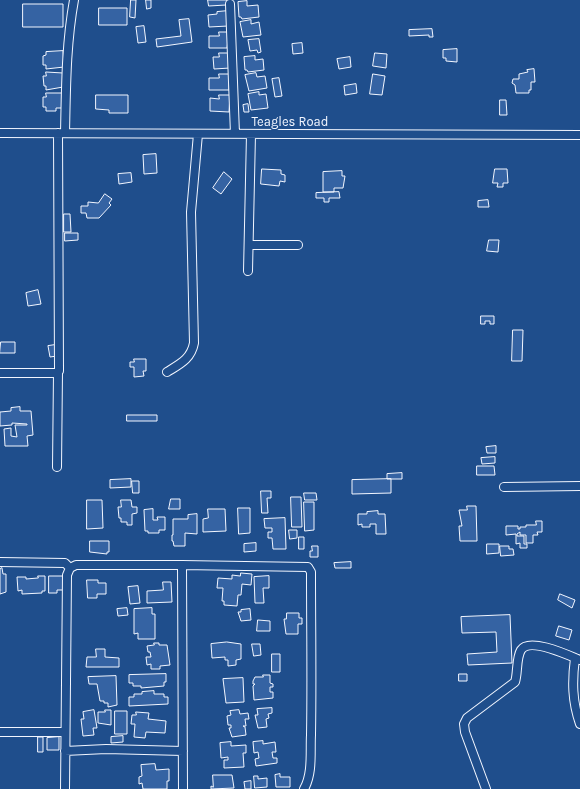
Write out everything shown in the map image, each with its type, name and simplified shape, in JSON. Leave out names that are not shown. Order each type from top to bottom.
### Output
[{"type":"street","points":[[57,467],[62,133],[66,67],[70,23],[74,0]]},
{"type":"street","points":[[230,4],[235,134]]},
{"type":"street","name":"Teagles Road","points":[[0,133],[580,135]]},
{"type":"street","points":[[167,372],[188,358],[193,351],[191,212],[198,134]]},
{"type":"street","points":[[248,271],[251,134]]},
{"type":"street","points":[[249,245],[298,245]]},
{"type":"street","points":[[0,373],[58,372]]},
{"type":"street","points":[[504,487],[580,486]]},
{"type":"street","points":[[0,562],[65,564],[70,568]]},
{"type":"street","points":[[64,789],[67,574],[70,568],[76,565],[182,565],[308,567],[311,572],[310,768],[309,779],[304,789]]},
{"type":"street","points":[[182,565],[183,789]]},
{"type":"street","points":[[486,789],[465,732],[464,724],[467,718],[515,682],[520,651],[525,647],[532,644],[578,659],[572,681],[573,695],[580,724]]},
{"type":"street","points":[[0,732],[65,732]]},
{"type":"street","points":[[65,751],[106,749],[183,751]]},
{"type":"building","points":[[131,0],[136,0],[135,18],[130,17]]},
{"type":"building","points":[[146,0],[151,0],[151,8],[147,9]]},
{"type":"building","points":[[208,0],[227,0],[227,2],[226,5],[209,6]]},
{"type":"building","points":[[247,1],[247,6],[258,5],[259,17],[242,19],[239,17],[238,2]]},
{"type":"building","points":[[23,4],[63,4],[63,27],[23,27]]},
{"type":"building","points":[[99,8],[127,8],[127,25],[99,25]]},
{"type":"building","points":[[228,11],[228,26],[209,27],[208,15]]},
{"type":"building","points":[[189,19],[192,42],[157,47],[156,39],[181,36],[179,20]]},
{"type":"building","points":[[251,20],[251,24],[259,22],[261,35],[243,37],[240,22]]},
{"type":"building","points":[[144,26],[146,42],[138,43],[136,27]]},
{"type":"building","points":[[432,29],[433,37],[429,37],[429,35],[409,36],[409,30]]},
{"type":"building","points":[[219,32],[229,32],[227,48],[209,48],[209,36],[219,36]]},
{"type":"building","points":[[259,39],[261,52],[258,53],[257,50],[250,51],[248,40]]},
{"type":"building","points":[[302,43],[303,53],[293,54],[292,44]]},
{"type":"building","points":[[457,49],[457,62],[446,61],[446,58],[443,58],[443,50]]},
{"type":"building","points":[[63,51],[64,67],[46,69],[46,65],[43,65],[43,56],[46,55],[46,52]]},
{"type":"building","points":[[219,53],[229,53],[230,68],[214,69],[213,57],[219,57]]},
{"type":"building","points":[[375,53],[387,54],[386,68],[373,66]]},
{"type":"building","points":[[255,56],[255,60],[263,59],[264,70],[248,72],[245,70],[244,57]]},
{"type":"building","points":[[350,57],[351,67],[339,69],[337,59]]},
{"type":"building","points":[[534,69],[535,82],[531,82],[531,90],[529,90],[529,93],[516,93],[515,85],[512,83],[513,79],[519,79],[519,74],[528,72],[527,70]]},
{"type":"building","points":[[46,72],[63,73],[63,87],[46,90],[43,76],[46,76]]},
{"type":"building","points":[[256,73],[257,77],[265,76],[267,88],[249,91],[245,75]]},
{"type":"building","points":[[219,74],[229,74],[229,90],[209,90],[209,78],[219,78]]},
{"type":"building","points":[[373,74],[385,76],[382,95],[370,94]]},
{"type":"building","points":[[279,78],[282,96],[275,97],[272,79]]},
{"type":"building","points":[[356,84],[357,93],[345,95],[344,86]]},
{"type":"building","points":[[259,92],[259,95],[266,94],[268,108],[251,110],[248,94]]},
{"type":"building","points":[[46,93],[62,93],[62,108],[56,108],[56,111],[46,111],[46,107],[43,107],[43,97],[46,97]]},
{"type":"building","points":[[96,95],[128,95],[128,113],[109,113],[109,110],[96,109]]},
{"type":"building","points":[[219,95],[230,95],[229,112],[210,111],[210,98],[219,99]]},
{"type":"building","points":[[500,100],[506,100],[507,115],[500,115]]},
{"type":"building","points":[[248,104],[249,112],[244,112],[243,105]]},
{"type":"building","points":[[156,154],[157,173],[144,174],[143,155]]},
{"type":"building","points":[[262,169],[281,170],[281,174],[285,175],[285,182],[280,181],[279,186],[261,184]]},
{"type":"building","points":[[495,169],[507,169],[508,183],[503,183],[503,187],[497,187],[498,183],[493,183]]},
{"type":"building","points":[[342,171],[342,176],[345,176],[343,188],[334,188],[334,192],[323,192],[323,172]]},
{"type":"building","points":[[224,172],[232,179],[221,194],[213,188]]},
{"type":"building","points":[[131,173],[132,182],[119,184],[118,174]]},
{"type":"building","points":[[339,192],[340,198],[329,198],[329,202],[324,202],[324,198],[316,198],[316,193]]},
{"type":"building","points":[[105,194],[112,199],[109,203],[111,205],[99,218],[87,218],[86,213],[81,213],[81,206],[88,206],[88,202],[98,203]]},
{"type":"building","points":[[488,200],[489,207],[478,207],[478,201]]},
{"type":"building","points":[[64,214],[70,214],[71,232],[64,232]]},
{"type":"building","points":[[65,233],[78,233],[78,240],[65,241]]},
{"type":"building","points":[[489,240],[499,240],[498,252],[487,251]]},
{"type":"building","points":[[38,290],[41,304],[28,306],[26,293]]},
{"type":"building","points":[[481,316],[494,316],[494,324],[490,324],[490,321],[485,321],[485,324],[481,324]]},
{"type":"building","points":[[513,330],[523,330],[522,361],[512,361]]},
{"type":"building","points":[[1,342],[15,342],[15,353],[0,353]]},
{"type":"building","points":[[55,345],[57,356],[50,357],[48,346]]},
{"type":"building","points":[[134,359],[146,359],[146,371],[143,371],[144,376],[134,377],[134,367],[130,367],[130,362],[134,362]]},
{"type":"building","points":[[20,407],[20,411],[31,411],[33,435],[27,436],[28,446],[5,446],[4,429],[11,428],[11,436],[17,437],[15,425],[27,424],[12,423],[12,425],[0,426],[0,412],[11,411],[11,408]]},
{"type":"building","points":[[127,415],[157,415],[157,421],[127,421]]},
{"type":"building","points":[[496,446],[496,453],[487,453],[486,447]]},
{"type":"building","points":[[495,457],[495,463],[482,464],[481,458]]},
{"type":"building","points":[[477,466],[494,466],[495,475],[477,475]]},
{"type":"building","points":[[402,473],[402,479],[387,479],[387,474]]},
{"type":"building","points":[[131,479],[131,487],[110,488],[110,480]]},
{"type":"building","points":[[391,479],[391,493],[352,494],[352,480]]},
{"type":"building","points":[[132,481],[139,481],[139,493],[133,493]]},
{"type":"building","points":[[261,491],[271,491],[271,498],[267,498],[268,513],[262,513]]},
{"type":"building","points":[[304,493],[316,493],[317,500],[305,500]]},
{"type":"building","points":[[291,497],[301,497],[302,527],[292,527]]},
{"type":"building","points":[[171,499],[180,499],[180,509],[169,509]]},
{"type":"building","points":[[87,500],[102,500],[103,528],[87,529]]},
{"type":"building","points":[[121,500],[131,500],[132,507],[137,507],[137,513],[132,514],[132,525],[127,525],[127,522],[121,522],[121,518],[119,518],[118,507],[121,507]]},
{"type":"building","points":[[304,502],[314,502],[314,530],[305,531]]},
{"type":"building","points":[[467,506],[476,506],[477,541],[460,541],[459,526],[462,526],[459,510],[467,510]]},
{"type":"building","points":[[238,508],[250,508],[250,533],[239,534]]},
{"type":"building","points":[[153,509],[153,520],[158,520],[157,517],[165,517],[165,530],[159,530],[159,533],[148,533],[148,531],[145,531],[144,510]]},
{"type":"building","points":[[208,509],[225,509],[226,531],[203,532],[203,519],[208,518]]},
{"type":"building","points":[[378,511],[378,514],[385,514],[386,534],[376,534],[376,524],[370,524],[370,527],[362,527],[362,524],[358,525],[358,514],[367,514],[367,512]]},
{"type":"building","points":[[197,514],[197,534],[185,533],[185,546],[174,546],[172,541],[173,519],[188,519],[188,515]]},
{"type":"building","points":[[285,518],[286,549],[273,549],[272,538],[268,538],[268,532],[272,532],[272,528],[265,528],[264,519]]},
{"type":"building","points":[[536,521],[542,521],[542,532],[537,532],[538,535],[533,535],[533,543],[526,543],[526,535],[520,535],[520,532],[517,534],[517,536],[524,536],[524,544],[527,544],[527,548],[520,548],[520,543],[516,544],[516,534],[506,535],[506,526],[518,526],[518,529],[520,529],[520,527],[526,527],[526,525],[536,525]]},
{"type":"building","points":[[289,530],[297,530],[297,538],[290,539]]},
{"type":"building","points":[[299,537],[304,537],[304,549],[299,549]]},
{"type":"building","points":[[90,541],[109,541],[109,552],[107,552],[107,554],[90,552]]},
{"type":"building","points":[[256,543],[256,551],[244,552],[244,544]]},
{"type":"building","points":[[487,544],[499,544],[499,553],[487,554]]},
{"type":"building","points":[[312,546],[318,546],[318,557],[310,557]]},
{"type":"building","points":[[500,546],[509,546],[509,549],[513,549],[514,555],[501,556]]},
{"type":"building","points":[[351,562],[351,568],[335,568],[334,563]]},
{"type":"building","points":[[2,568],[3,574],[6,574],[6,592],[0,594],[0,569]]},
{"type":"building","points":[[241,573],[252,574],[251,585],[242,584],[241,595],[238,595],[237,606],[224,605],[224,601],[222,601],[223,588],[217,588],[218,578],[232,579],[232,575],[240,576]]},
{"type":"building","points":[[38,576],[45,576],[45,591],[42,591],[42,593],[22,594],[22,590],[18,591],[17,577],[26,577],[26,579],[38,578]]},
{"type":"building","points":[[49,576],[63,576],[63,590],[57,590],[57,593],[49,593]]},
{"type":"building","points":[[269,576],[269,588],[263,588],[264,603],[255,603],[254,577]]},
{"type":"building","points":[[87,580],[98,580],[98,583],[106,583],[106,594],[97,594],[97,598],[88,598]]},
{"type":"building","points":[[163,582],[171,582],[172,602],[147,603],[147,591],[163,590]]},
{"type":"building","points":[[138,586],[140,603],[130,604],[128,587]]},
{"type":"building","points":[[560,594],[575,600],[572,608],[558,600]]},
{"type":"building","points":[[127,608],[128,615],[118,616],[117,609]]},
{"type":"building","points":[[152,608],[152,614],[155,614],[155,639],[138,639],[138,633],[134,634],[134,609]]},
{"type":"building","points":[[250,609],[251,620],[241,621],[238,612],[241,612],[241,610]]},
{"type":"building","points":[[287,613],[299,613],[299,618],[302,618],[302,624],[298,624],[298,634],[286,634],[284,619],[286,619]]},
{"type":"building","points":[[510,615],[512,663],[468,665],[467,654],[497,652],[496,632],[462,633],[461,617]]},
{"type":"building","points":[[258,620],[270,621],[270,631],[257,631]]},
{"type":"building","points":[[559,626],[572,630],[569,640],[556,636]]},
{"type":"building","points":[[227,642],[241,644],[241,659],[236,660],[236,665],[228,666],[228,660],[225,660],[225,657],[212,658],[211,644]]},
{"type":"building","points":[[154,643],[159,643],[159,645],[167,645],[170,665],[160,666],[160,669],[151,669],[151,664],[147,665],[146,657],[151,657],[147,646],[154,645]]},
{"type":"building","points":[[252,644],[260,644],[261,655],[254,656]]},
{"type":"building","points":[[96,649],[105,649],[105,657],[119,658],[119,667],[86,667],[87,657],[96,657]]},
{"type":"building","points":[[272,654],[280,654],[280,672],[272,672]]},
{"type":"building","points":[[166,674],[166,682],[164,682],[164,686],[141,688],[141,686],[133,686],[133,683],[129,683],[129,675]]},
{"type":"building","points":[[459,674],[467,674],[467,681],[459,681]]},
{"type":"building","points":[[263,675],[270,675],[270,683],[273,684],[273,687],[270,687],[270,692],[273,692],[273,698],[254,700],[253,686],[255,684],[253,684],[253,681],[255,677],[263,677]]},
{"type":"building","points":[[116,676],[117,705],[108,707],[108,703],[100,701],[97,684],[89,684],[88,677]]},
{"type":"building","points":[[243,678],[244,702],[226,703],[223,679]]},
{"type":"building","points":[[154,691],[154,694],[164,694],[164,697],[168,697],[168,704],[129,706],[129,697],[134,697],[134,694]]},
{"type":"building","points":[[272,708],[272,713],[268,714],[269,718],[266,719],[267,727],[258,728],[255,715],[258,715],[257,709]]},
{"type":"building","points":[[94,710],[97,728],[93,728],[94,735],[83,736],[81,719],[84,719],[83,712]]},
{"type":"building","points":[[105,710],[111,710],[111,725],[98,723],[98,712],[105,712]]},
{"type":"building","points":[[239,710],[240,714],[248,713],[249,719],[245,719],[246,726],[243,726],[245,727],[246,735],[232,737],[229,728],[231,728],[231,725],[228,725],[227,716],[231,715],[230,711]]},
{"type":"building","points":[[115,711],[127,711],[127,734],[115,734]]},
{"type":"building","points":[[136,712],[149,713],[148,719],[166,721],[165,733],[146,732],[145,738],[134,737],[135,724],[131,724],[132,715],[136,715]]},
{"type":"building","points":[[123,736],[123,742],[111,743],[111,737]]},
{"type":"building","points":[[38,737],[43,737],[43,752],[38,752]]},
{"type":"building","points":[[59,737],[59,750],[47,750],[47,738]]},
{"type":"building","points":[[263,741],[263,744],[275,742],[276,752],[272,752],[273,758],[277,758],[277,763],[256,766],[255,759],[259,758],[258,752],[254,753],[253,742]]},
{"type":"building","points":[[231,742],[231,746],[246,745],[246,753],[243,753],[244,767],[224,768],[224,760],[228,760],[228,757],[221,758],[220,743]]},
{"type":"building","points":[[155,764],[156,770],[169,769],[167,789],[143,789],[142,783],[139,784],[139,777],[142,776],[141,765]]},
{"type":"building","points":[[280,774],[280,777],[290,777],[290,787],[276,787],[275,775]]},
{"type":"building","points":[[213,775],[232,775],[234,788],[211,789],[211,786],[213,787]]},
{"type":"building","points":[[254,776],[258,776],[258,779],[267,778],[267,787],[255,788]]},
{"type":"building","points":[[251,781],[251,789],[245,789],[244,782]]}]
